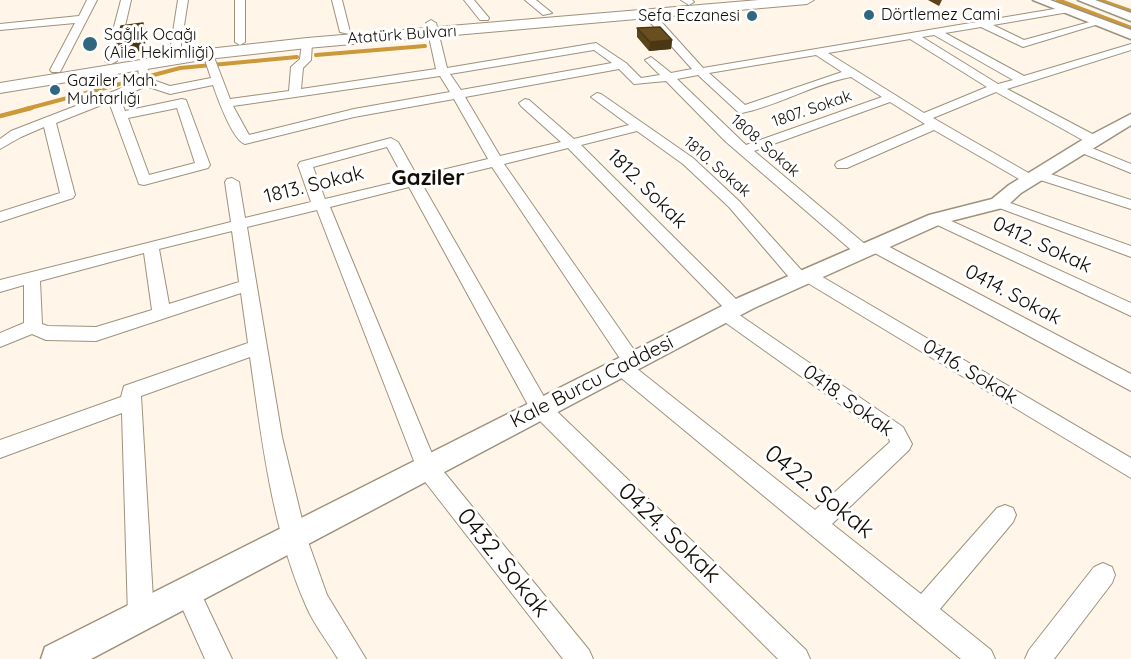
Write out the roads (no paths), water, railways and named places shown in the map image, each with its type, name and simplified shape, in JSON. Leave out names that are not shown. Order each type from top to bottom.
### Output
[{"type":"main road","name":"Atatürk Bulvarı","points":[[0,88],[143,75],[307,43],[432,28],[484,18],[722,0]]},
{"type":"main road","name":"Atatürk Bulvarı","points":[[0,80],[240,42],[345,32],[432,28],[807,0]]},
{"type":"street","points":[[56,70],[92,0]]},
{"type":"street","points":[[111,61],[126,0]]},
{"type":"street","points":[[175,51],[183,0]]},
{"type":"street","points":[[240,0],[240,42]]},
{"type":"street","points":[[337,0],[345,32]]},
{"type":"street","points":[[469,0],[484,18]]},
{"type":"street","points":[[530,0],[547,13]]},
{"type":"street","points":[[1039,0],[1131,35]]},
{"type":"street","points":[[1084,0],[1131,18]]},
{"type":"street","points":[[225,103],[376,83],[442,70],[545,56],[596,45],[622,65],[638,82],[1066,10]]},
{"type":"street","points":[[0,27],[82,19]]},
{"type":"street","points":[[653,19],[700,71],[742,109],[764,106],[821,80],[851,74]]},
{"type":"street","points":[[984,25],[1023,44],[1097,23]]},
{"type":"street","name":"0422. Sokak","points":[[432,28],[442,70],[481,132],[496,162],[627,364],[816,524],[982,659]]},
{"type":"street","points":[[937,33],[1022,80]]},
{"type":"street","points":[[912,36],[1131,169]]},
{"type":"street","points":[[295,94],[297,67],[304,60],[307,43]]},
{"type":"street","points":[[842,165],[997,88],[1131,47]]},
{"type":"street","points":[[818,52],[929,122],[1035,178],[1131,205]]},
{"type":"street","name":"1808. Sokak","points":[[651,60],[744,150],[868,249]]},
{"type":"street","points":[[211,61],[225,103],[245,140],[354,113],[622,65]]},
{"type":"street","points":[[0,145],[16,134],[134,88],[143,75],[162,89],[170,90],[218,81]]},
{"type":"street","points":[[113,95],[144,182],[203,165],[182,103],[121,117]]},
{"type":"street","name":"1810. Sokak","points":[[597,97],[688,162],[734,204],[804,278]]},
{"type":"street","name":"1807. Sokak","points":[[744,150],[890,98]]},
{"type":"street","name":"1812. Sokak","points":[[525,104],[573,144],[730,311]]},
{"type":"street","points":[[0,217],[68,195],[49,121]]},
{"type":"street","name":"Kale Burcu Caddesi","points":[[57,659],[730,311],[936,219],[999,203],[1087,144],[1128,124]]},
{"type":"street","name":"1813. Sokak","points":[[0,286],[151,246],[638,127]]},
{"type":"street","name":"0424. Sokak","points":[[321,205],[305,165],[391,142],[540,408],[797,659]]},
{"type":"street","points":[[232,182],[272,437],[294,536],[317,602],[353,659]]},
{"type":"street","points":[[999,203],[1131,252]]},
{"type":"street","name":"0432. Sokak","points":[[321,205],[427,467],[580,659]]},
{"type":"street","name":"0412. Sokak","points":[[936,219],[1131,310]]},
{"type":"street","points":[[151,246],[161,312]]},
{"type":"street","name":"0414. Sokak","points":[[868,249],[1131,383]]},
{"type":"street","points":[[32,278],[33,327]]},
{"type":"street","name":"0416. Sokak","points":[[804,278],[1131,469]]},
{"type":"street","points":[[0,340],[33,327],[46,333],[96,334],[248,285]]},
{"type":"street","name":"0418. Sokak","points":[[730,311],[896,433],[902,444],[816,524]]},
{"type":"street","points":[[141,616],[131,392],[258,347]]},
{"type":"street","points":[[0,449],[132,401]]},
{"type":"street","points":[[923,610],[1005,515]]},
{"type":"street","points":[[1038,659],[1103,575]]},
{"type":"street","points":[[187,592],[219,659]]},
{"type":"waterway","points":[[1058,0],[1131,28]]},
{"type":"waterway","points":[[1099,0],[1131,11]]},
{"type":"waterway","points":[[316,55],[425,46]]},
{"type":"waterway","points":[[26,109],[180,68],[297,57]]},
{"type":"waterway","points":[[0,116],[31,108]]},
{"type":"place","name":"Dörtlemez Cami","points":[[869,15]]},
{"type":"place","name":"Sefa Eczanesi","points":[[752,16]]},
{"type":"place","name":"Sağlık Ocağı (Aile Hekimliği)","points":[[90,44]]},
{"type":"place","name":"Gaziler Mah. Muhtarlığı","points":[[55,90]]},
{"type":"district","name":"Gaziler","points":[[428,178]]}]
